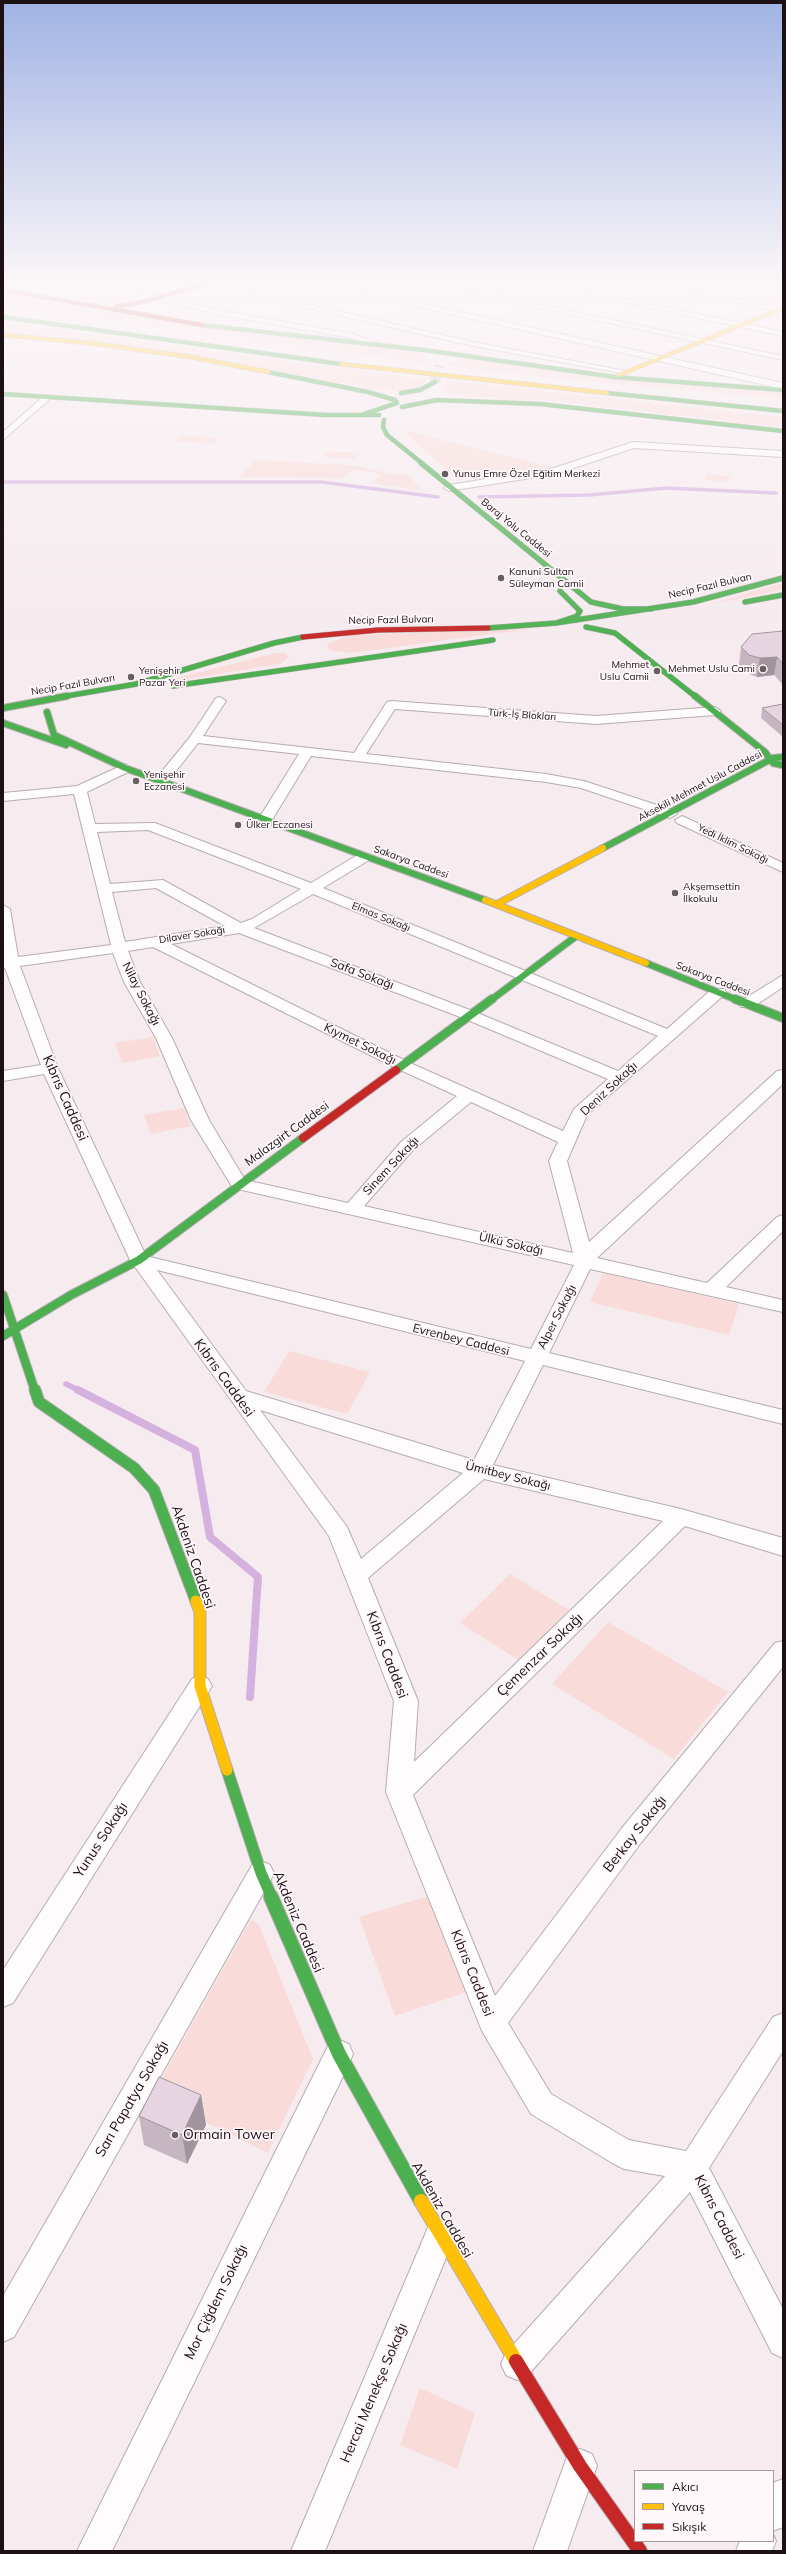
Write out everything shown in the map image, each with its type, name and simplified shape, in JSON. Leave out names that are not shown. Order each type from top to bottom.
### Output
[{"type":"main road","points":[[101,402],[384,419],[409,402]]},
{"type":"main road","points":[[358,417],[396,402]]},
{"type":"main road","points":[[402,407],[422,402]]},
{"type":"main road","points":[[509,402],[548,404],[695,423],[783,431]]},
{"type":"main road","points":[[656,402],[783,414]]},
{"type":"main road","points":[[695,402],[783,411]]},
{"type":"main road","name":"Baraj Yolu Caddesi","points":[[384,419],[383,427],[387,435],[449,488],[591,602],[623,610],[660,609]]},
{"type":"main road","name":"Baraj Yolu Caddesi","points":[[378,438],[410,467],[529,564]]},
{"type":"main road","points":[[513,550],[524,548]]},
{"type":"main road","name":"Necip Fazıl Bulvarı","points":[[3,708],[136,684],[300,637],[344,632],[470,629],[556,623],[660,609],[701,600],[783,578]]},
{"type":"main road","points":[[552,584],[580,611],[576,616],[556,623]]},
{"type":"main road","name":"Necip Fazıl Bulvarı","points":[[737,603],[783,595]]},
{"type":"main road","name":"Necip Fazıl Bulvarı","points":[[532,634],[714,607]]},
{"type":"main road","name":"Aksekili Mehmet Uslu Caddesi","points":[[497,904],[679,819],[771,760],[765,752],[715,711],[615,634],[601,628],[586,627]]},
{"type":"main road","name":"Aksekili Mehmet Uslu Caddesi","points":[[626,630],[783,756]]},
{"type":"main road","points":[[318,645],[322,641],[344,632]]},
{"type":"main road","points":[[162,688],[502,639]]},
{"type":"main road","points":[[225,658],[275,649],[286,650]]},
{"type":"main road","points":[[326,654],[364,659]]},
{"type":"main road","points":[[259,673],[295,664],[301,657]]},
{"type":"main road","name":"Necip Fazıl Bulvarı","points":[[108,699],[146,691]]},
{"type":"main road","name":"Sakarya Caddesi","points":[[47,711],[54,735],[91,754],[364,857],[497,904],[575,937],[783,1018]]},
{"type":"main road","points":[[3,719],[18,716]]},
{"type":"main road","points":[[3,723],[91,754]]},
{"type":"main road","points":[[783,756],[776,757],[771,760],[776,764],[783,766]]},
{"type":"main road","name":"Aksekili Mehmet Uslu Caddesi","points":[[768,774],[783,766]]},
{"type":"main road","points":[[512,910],[525,903]]},
{"type":"main road","name":"Malazgirt Caddesi","points":[[3,1336],[15,1331],[71,1295],[139,1260],[239,1184],[575,937]]},
{"type":"main road","name":"Akdeniz Caddesi","points":[[3,1295],[39,1402],[134,1468],[154,1490],[200,1612],[200,1686],[261,1873],[339,2054],[440,2236],[580,2466],[640,2551]]},
{"type":"street","points":[[3,438],[42,402]]},
{"type":"street","points":[[449,488],[556,472],[633,445],[783,454]]},
{"type":"street","points":[[161,781],[195,739],[220,701]]},
{"type":"street","name":"Türk-İş Blokları","points":[[358,756],[391,705],[596,720],[715,711]]},
{"type":"street","points":[[195,739],[358,756],[566,782],[590,787],[679,819]]},
{"type":"street","points":[[265,820],[308,751]]},
{"type":"street","points":[[3,796],[80,790],[125,768]]},
{"type":"street","name":"Nilay Sokağı","points":[[80,790],[119,948],[132,982],[182,1075],[200,1120],[239,1184]]},
{"type":"street","name":"Yedi İklim Sokağı","points":[[679,819],[783,868]]},
{"type":"street","name":"Elmas Sokağı","points":[[89,828],[150,826],[311,888],[668,1035]]},
{"type":"street","name":"Dilaver Sokağı","points":[[7,963],[119,948],[240,928],[256,922],[364,857]]},
{"type":"street","name":"Safa Sokağı","points":[[104,889],[158,883],[240,928],[469,1015],[620,1078]]},
{"type":"street","name":"Kıbrıs Caddesi","points":[[3,909],[7,963],[50,1068],[139,1260],[236,1395],[339,1533],[406,1701],[399,1792],[492,2022],[541,2104],[624,2154],[693,2167],[783,2342]]},
{"type":"street","name":"Kıymet Sokağı","points":[[155,942],[468,1096],[568,1140]]},
{"type":"street","points":[[747,1004],[783,980]]},
{"type":"street","name":"Deniz Sokağı","points":[[585,1261],[558,1161],[580,1114],[718,992]]},
{"type":"street","points":[[3,1076],[50,1068]]},
{"type":"street","name":"Alper Sokağı","points":[[356,1576],[480,1470],[585,1261],[595,1247],[783,1075]]},
{"type":"street","name":"Sinem Sokağı","points":[[353,1208],[407,1146],[468,1096]]},
{"type":"street","name":"Ülkü Sokağı","points":[[239,1184],[353,1208],[783,1306]]},
{"type":"street","points":[[711,1290],[783,1221]]},
{"type":"street","name":"Evrenbey Caddesi","points":[[139,1260],[783,1417]]},
{"type":"street","name":"Ümitbey Sokağı","points":[[236,1395],[480,1470],[681,1517],[783,1547]]},
{"type":"street","name":"Çemenzar Sokağı","points":[[399,1792],[681,1517]]},
{"type":"street","name":"Berkay Sokağı","points":[[492,2022],[631,1836],[783,1650]]},
{"type":"street","name":"Yunus Sokağı","points":[[3,1994],[200,1686]]},
{"type":"street","name":"Sarı Papatya Sokağı","points":[[3,2326],[261,1873]]},
{"type":"street","points":[[518,2364],[693,2167],[783,2026]]},
{"type":"street","name":"Mor Çiğdem Sokağı","points":[[94,2551],[339,2054]]},
{"type":"street","name":"Hercai Menekşe Sokağı","points":[[308,2551],[440,2236]]},
{"type":"street","points":[[550,2551],[580,2466]]},
{"type":"street","points":[[774,2512],[783,2496]]},
{"type":"street","points":[[753,2551],[758,2542]]},
{"type":"shaded area","points":[[564,402],[648,402],[783,417],[783,428]]},
{"type":"shaded area","points":[[410,431],[441,440],[554,467],[545,470],[457,480],[405,432]]},
{"type":"shaded area","points":[[181,435],[219,438],[214,444],[175,441]]},
{"type":"shaded area","points":[[328,451],[359,453],[356,459],[324,457]]},
{"type":"shaded area","points":[[255,460],[351,465],[398,475],[407,474],[423,491],[372,483],[382,474],[355,470],[342,478],[240,477]]},
{"type":"shaded area","points":[[707,474],[730,476],[728,482],[704,480]]},
{"type":"shaded area","points":[[783,583],[783,590],[708,605],[760,589]]},
{"type":"shaded area","points":[[531,629],[350,653],[329,650],[327,644],[350,635]]},
{"type":"shaded area","points":[[276,653],[284,653],[289,657],[280,664],[144,686]]},
{"type":"shaded area","points":[[153,1037],[160,1056],[122,1063],[115,1043]]},
{"type":"shaded area","points":[[184,1108],[191,1126],[151,1134],[144,1115]]},
{"type":"shaded area","points":[[603,1273],[739,1304],[729,1335],[590,1302]]},
{"type":"shaded area","points":[[289,1351],[370,1372],[347,1414],[264,1392]]},
{"type":"shaded area","points":[[510,1574],[569,1610],[520,1661],[460,1623]]},
{"type":"shaded area","points":[[608,1622],[728,1692],[674,1759],[552,1684]]},
{"type":"shaded area","points":[[429,1896],[467,1992],[395,2016],[359,1917]]},
{"type":"shaded area","points":[[251,1919],[259,1925],[313,2059],[268,2153],[152,2096]]},
{"type":"shaded area","points":[[420,2388],[475,2413],[457,2469],[400,2445]]},
{"type":"building","points":[[783,631],[783,664],[777,657],[760,658],[749,655],[741,647],[752,634]]},
{"type":"building","points":[[783,704],[783,725],[762,708]]},
{"type":"building","points":[[159,2077],[201,2095],[182,2135],[139,2116]]},
{"type":"waterway","points":[[3,482],[321,482],[438,497]]},
{"type":"waterway","points":[[479,497],[589,495],[666,488],[776,493]]},
{"type":"waterway","points":[[66,1384],[78,1390]]},
{"type":"waterway","points":[[78,1390],[195,1450],[210,1537],[258,1577],[250,1697]]},
{"type":"traffic: fast","points":[[129,402],[325,415],[379,415]]},
{"type":"traffic: fast","points":[[364,414],[396,402]]},
{"type":"traffic: fast","points":[[402,407],[426,402]]},
{"type":"traffic: fast","points":[[493,402],[540,404],[783,431]]},
{"type":"traffic: fast","points":[[697,402],[783,411]]},
{"type":"traffic: fast","points":[[384,420],[383,427],[387,435],[591,602],[623,609],[651,609]]},
{"type":"traffic: fast","points":[[488,628],[556,623],[693,602],[783,578]]},
{"type":"traffic: fast","points":[[556,623],[577,616],[580,611],[560,591]]},
{"type":"traffic: fast","points":[[745,602],[783,595]]},
{"type":"traffic: fast","points":[[586,627],[615,633],[765,752],[773,763],[782,765]]},
{"type":"traffic: fast","points":[[3,708],[136,684],[274,643],[303,637]]},
{"type":"traffic: fast","points":[[173,686],[493,640]]},
{"type":"traffic: fast","points":[[47,712],[54,735],[125,768],[485,900]]},
{"type":"traffic: fast","points":[[3,723],[66,745]]},
{"type":"traffic: fast","points":[[603,848],[773,758],[783,757]]},
{"type":"traffic: fast","points":[[396,1070],[575,937]]},
{"type":"traffic: fast","points":[[646,963],[783,1018]]},
{"type":"traffic: fast","points":[[3,1336],[71,1295],[139,1260],[303,1138]]},
{"type":"traffic: fast","points":[[3,1295],[39,1402],[134,1468],[154,1490],[196,1601]]},
{"type":"traffic: fast","points":[[227,1770],[261,1873],[339,2054],[421,2201]]},
{"type":"traffic: slow","points":[[497,904],[603,848]]},
{"type":"traffic: slow","points":[[485,900],[646,963]]},
{"type":"traffic: slow","points":[[196,1601],[200,1612],[200,1686],[227,1770]]},
{"type":"traffic: slow","points":[[421,2201],[516,2361]]},
{"type":"traffic: jam","points":[[303,637],[378,630],[488,628]]},
{"type":"traffic: jam","points":[[303,1138],[396,1070]]},
{"type":"traffic: jam","points":[[516,2361],[580,2466],[640,2551]]},
{"type":"place","name":"Yunus Emre Özel Eğitim Merkezi","points":[[445,474]]},
{"type":"place","name":"Kanuni Sultan Süleyman Camii","points":[[501,578]]},
{"type":"place","name":"Mehmet Uslu Cami","points":[[763,669]]},
{"type":"place","name":"Mehmet Uslu Camii","points":[[657,671]]},
{"type":"place","name":"Yenişehir Pazar Yeri","points":[[131,677]]},
{"type":"place","name":"Yenişehir Eczanesi","points":[[136,781]]},
{"type":"place","name":"Ülker Eczanesi","points":[[238,825]]},
{"type":"place","name":"Akşemsettin İlkokulu","points":[[675,893]]},
{"type":"place","name":"Ormain Tower","points":[[175,2135]]}]
